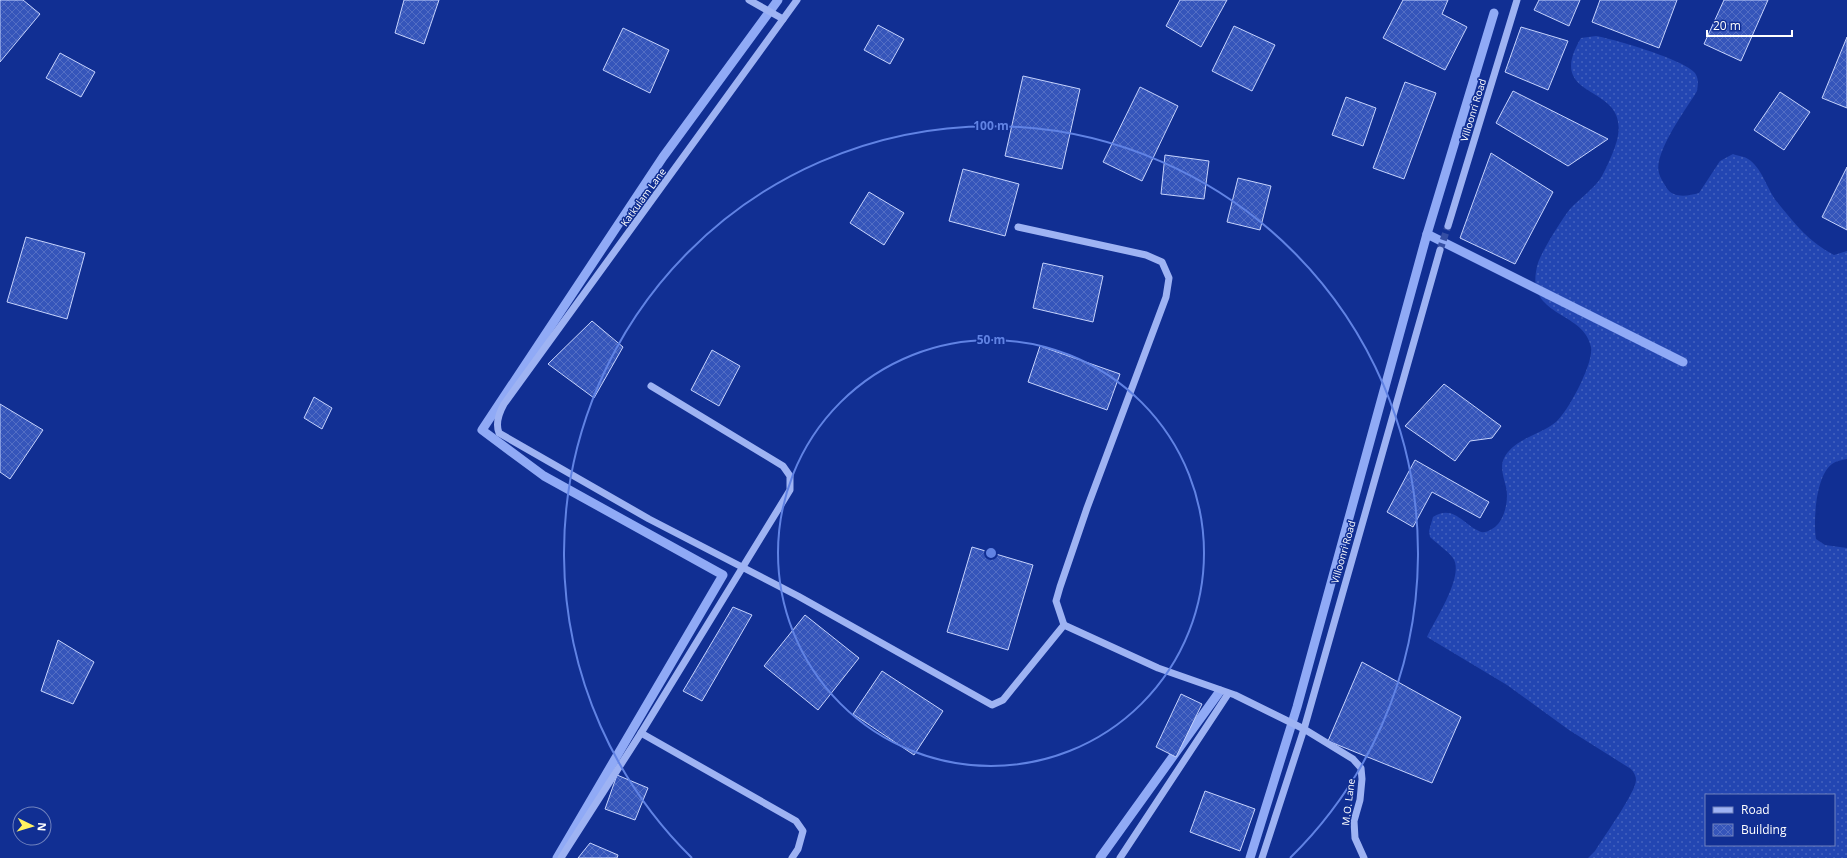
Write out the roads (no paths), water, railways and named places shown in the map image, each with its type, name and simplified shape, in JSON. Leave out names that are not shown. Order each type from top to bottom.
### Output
[{"type":"street","points":[[749,0],[783,19]]},
{"type":"street","name":"Katkulam Lane","points":[[797,0],[504,404],[496,428],[499,433],[649,519],[798,596],[992,705],[1003,700],[1064,625]]},
{"type":"street","name":"Villoonri Road","points":[[1448,226],[1517,0]]},
{"type":"street","points":[[1018,227],[1146,255],[1162,262],[1169,278],[1166,297],[1087,508],[1060,587],[1056,601],[1064,625],[1158,668],[1234,695],[1304,729]]},
{"type":"street","name":"Villoonri Road","points":[[1262,858],[1304,729],[1440,250]]},
{"type":"street","points":[[561,858],[641,733],[790,490],[790,476],[783,466],[651,386]]},
{"type":"street","points":[[1120,858],[1228,694]]},
{"type":"street","name":"M.O. Lane","points":[[1304,729],[1353,759],[1361,768],[1362,779],[1360,800],[1354,821],[1355,838],[1364,858]]},
{"type":"street","points":[[641,733],[796,821],[803,831],[798,850],[792,858]]},
{"type":"waterway","points":[[557,858],[723,575],[544,476],[482,430],[663,157],[778,0]]},
{"type":"waterway","points":[[1250,858],[1297,707],[1427,234],[1494,13]]},
{"type":"waterway","points":[[1427,234],[1683,362]]},
{"type":"waterway","points":[[1100,858],[1220,691]]},
{"type":"tunnel","points":[[1440,250],[1448,226]]}]
